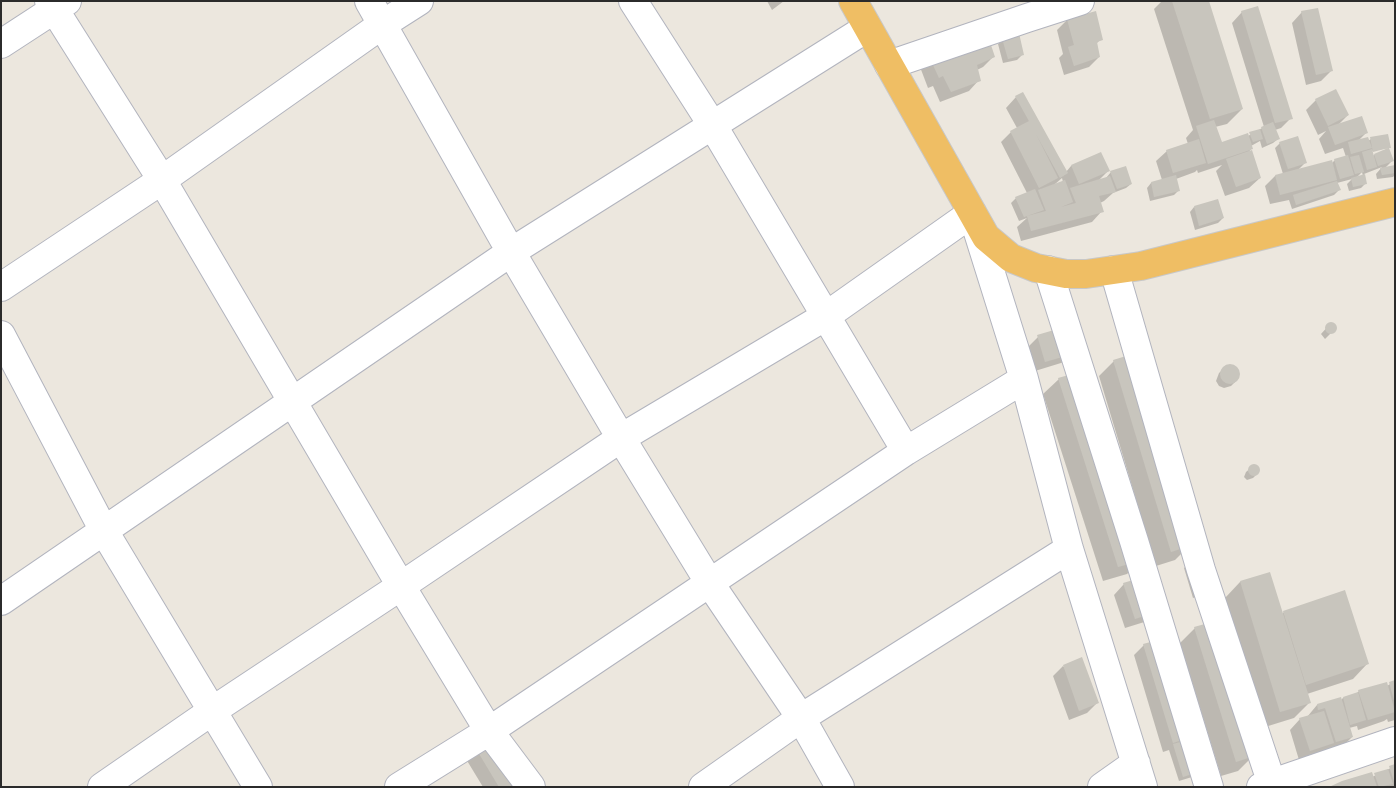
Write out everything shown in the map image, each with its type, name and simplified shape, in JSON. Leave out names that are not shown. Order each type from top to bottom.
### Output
[{"type":"highway","points":[[853,1],[986,237],[1011,258],[1036,268],[1066,274],[1086,274],[1141,266],[1395,202]]},
{"type":"street","points":[[369,1],[511,252],[621,438],[709,582],[801,718],[840,787]]},
{"type":"street","points":[[1,287],[162,180],[383,24],[419,1]]},
{"type":"street","points":[[632,1],[713,126],[906,451]]},
{"type":"street","points":[[889,65],[1022,10],[1080,1]]},
{"type":"street","points":[[1,44],[57,4],[401,586],[490,731],[531,787]]},
{"type":"street","points":[[1,601],[292,400],[511,252],[867,28]]},
{"type":"street","points":[[102,787],[212,711],[621,438],[826,316],[972,213],[1024,379],[1069,549],[1140,775],[1102,787]]},
{"type":"street","points":[[1048,270],[1137,550],[1209,787]]},
{"type":"street","points":[[1114,270],[1266,785],[1395,740]]},
{"type":"street","points":[[1,335],[104,530],[258,787]]},
{"type":"street","points":[[399,787],[490,731],[906,451],[1024,379]]},
{"type":"street","points":[[703,787],[801,718],[1069,549]]},
{"type":"building","points":[[1172,1],[1209,1],[1243,109],[1210,119]]},
{"type":"building","points":[[1258,6],[1293,119],[1275,123],[1241,11]]},
{"type":"building","points":[[1318,8],[1333,71],[1316,75],[1301,11]]},
{"type":"building","points":[[1096,11],[1103,40],[1097,42],[1100,57],[1074,66],[1068,47],[1074,45],[1067,19]]},
{"type":"building","points":[[1019,33],[1024,55],[1008,59],[1002,38]]},
{"type":"building","points":[[988,36],[995,57],[977,65],[981,81],[951,92],[943,76],[939,78],[929,56]]},
{"type":"building","points":[[1336,89],[1349,115],[1328,126],[1315,99]]},
{"type":"building","points":[[1023,92],[1068,173],[1060,178],[1036,134],[1058,178],[1039,188],[1010,131],[1029,121],[1015,96]]},
{"type":"building","points":[[1362,116],[1368,133],[1335,145],[1328,127]]},
{"type":"building","points":[[1214,120],[1222,142],[1248,133],[1253,149],[1208,164],[1196,126]]},
{"type":"building","points":[[1273,122],[1280,139],[1267,144],[1261,127]]},
{"type":"building","points":[[1260,129],[1263,139],[1253,142],[1249,132]]},
{"type":"building","points":[[1388,134],[1391,148],[1389,148],[1394,161],[1378,166],[1374,154],[1388,148],[1373,152],[1370,137]]},
{"type":"building","points":[[1298,136],[1307,163],[1288,169],[1279,142]]},
{"type":"building","points":[[1368,137],[1372,148],[1351,154],[1348,142]]},
{"type":"building","points":[[1199,139],[1206,163],[1173,173],[1166,150]]},
{"type":"building","points":[[1372,149],[1377,167],[1367,170],[1362,152]]},
{"type":"building","points":[[1252,150],[1261,178],[1236,187],[1226,159]]},
{"type":"building","points":[[1101,152],[1110,171],[1079,184],[1071,165]]},
{"type":"building","points":[[1348,155],[1354,175],[1340,179],[1334,159]]},
{"type":"building","points":[[1359,155],[1364,172],[1355,174],[1350,157]]},
{"type":"building","points":[[1332,160],[1337,180],[1280,195],[1275,175]]},
{"type":"building","points":[[1395,165],[1395,173],[1382,175],[1380,168]]},
{"type":"building","points":[[1126,166],[1132,184],[1117,189],[1110,171]]},
{"type":"building","points":[[1365,174],[1367,184],[1353,187],[1351,178]]},
{"type":"building","points":[[1176,175],[1180,191],[1154,197],[1151,182]]},
{"type":"building","points":[[1110,176],[1116,192],[1099,196],[1104,212],[1031,231],[1027,216],[1046,211],[1038,190],[1065,180],[1073,202],[1061,207],[1076,203],[1070,188]]},
{"type":"building","points":[[1337,181],[1341,190],[1296,205],[1293,195]]},
{"type":"building","points":[[1035,189],[1044,210],[1024,217],[1015,197]]},
{"type":"building","points":[[1218,199],[1224,218],[1199,226],[1194,206]]},
{"type":"building","points":[[1331,322],[1337,328],[1331,334],[1325,328]]},
{"type":"building","points":[[1078,323],[1086,350],[1045,362],[1037,335]]},
{"type":"building","points":[[1136,353],[1192,545],[1171,552],[1113,360]]},
{"type":"building","points":[[1230,364],[1237,367],[1240,374],[1237,381],[1230,384],[1223,381],[1220,374],[1223,367]]},
{"type":"building","points":[[1083,371],[1143,560],[1118,567],[1058,378]]},
{"type":"building","points":[[1254,464],[1260,470],[1254,476],[1248,470]]},
{"type":"building","points":[[1270,572],[1311,703],[1280,712],[1240,581]]},
{"type":"building","points":[[1154,574],[1165,609],[1135,619],[1123,583]]},
{"type":"building","points":[[1345,590],[1369,664],[1306,685],[1283,611]]},
{"type":"building","points":[[1212,622],[1254,756],[1236,762],[1194,627]]},
{"type":"building","points":[[1158,640],[1188,738],[1173,743],[1143,644]]},
{"type":"building","points":[[1082,657],[1099,703],[1079,711],[1063,665]]},
{"type":"building","points":[[1395,680],[1395,700],[1394,700],[1389,682]]},
{"type":"building","points":[[1387,682],[1395,712],[1368,720],[1358,690]]},
{"type":"building","points":[[1358,692],[1366,720],[1350,725],[1343,697]]},
{"type":"building","points":[[1341,697],[1353,737],[1336,742],[1325,708],[1318,710],[1317,704]]},
{"type":"building","points":[[1324,711],[1334,743],[1310,751],[1299,718]]},
{"type":"building","points":[[488,740],[516,785],[513,787],[499,787],[475,747]]},
{"type":"building","points":[[1188,740],[1198,772],[1183,777],[1173,744]]},
{"type":"building","points":[[1395,764],[1395,781],[1394,781],[1389,766]]},
{"type":"building","points":[[1388,769],[1393,784],[1379,787],[1374,773]]},
{"type":"building","points":[[1372,772],[1377,787],[1329,787],[1342,781]]}]
